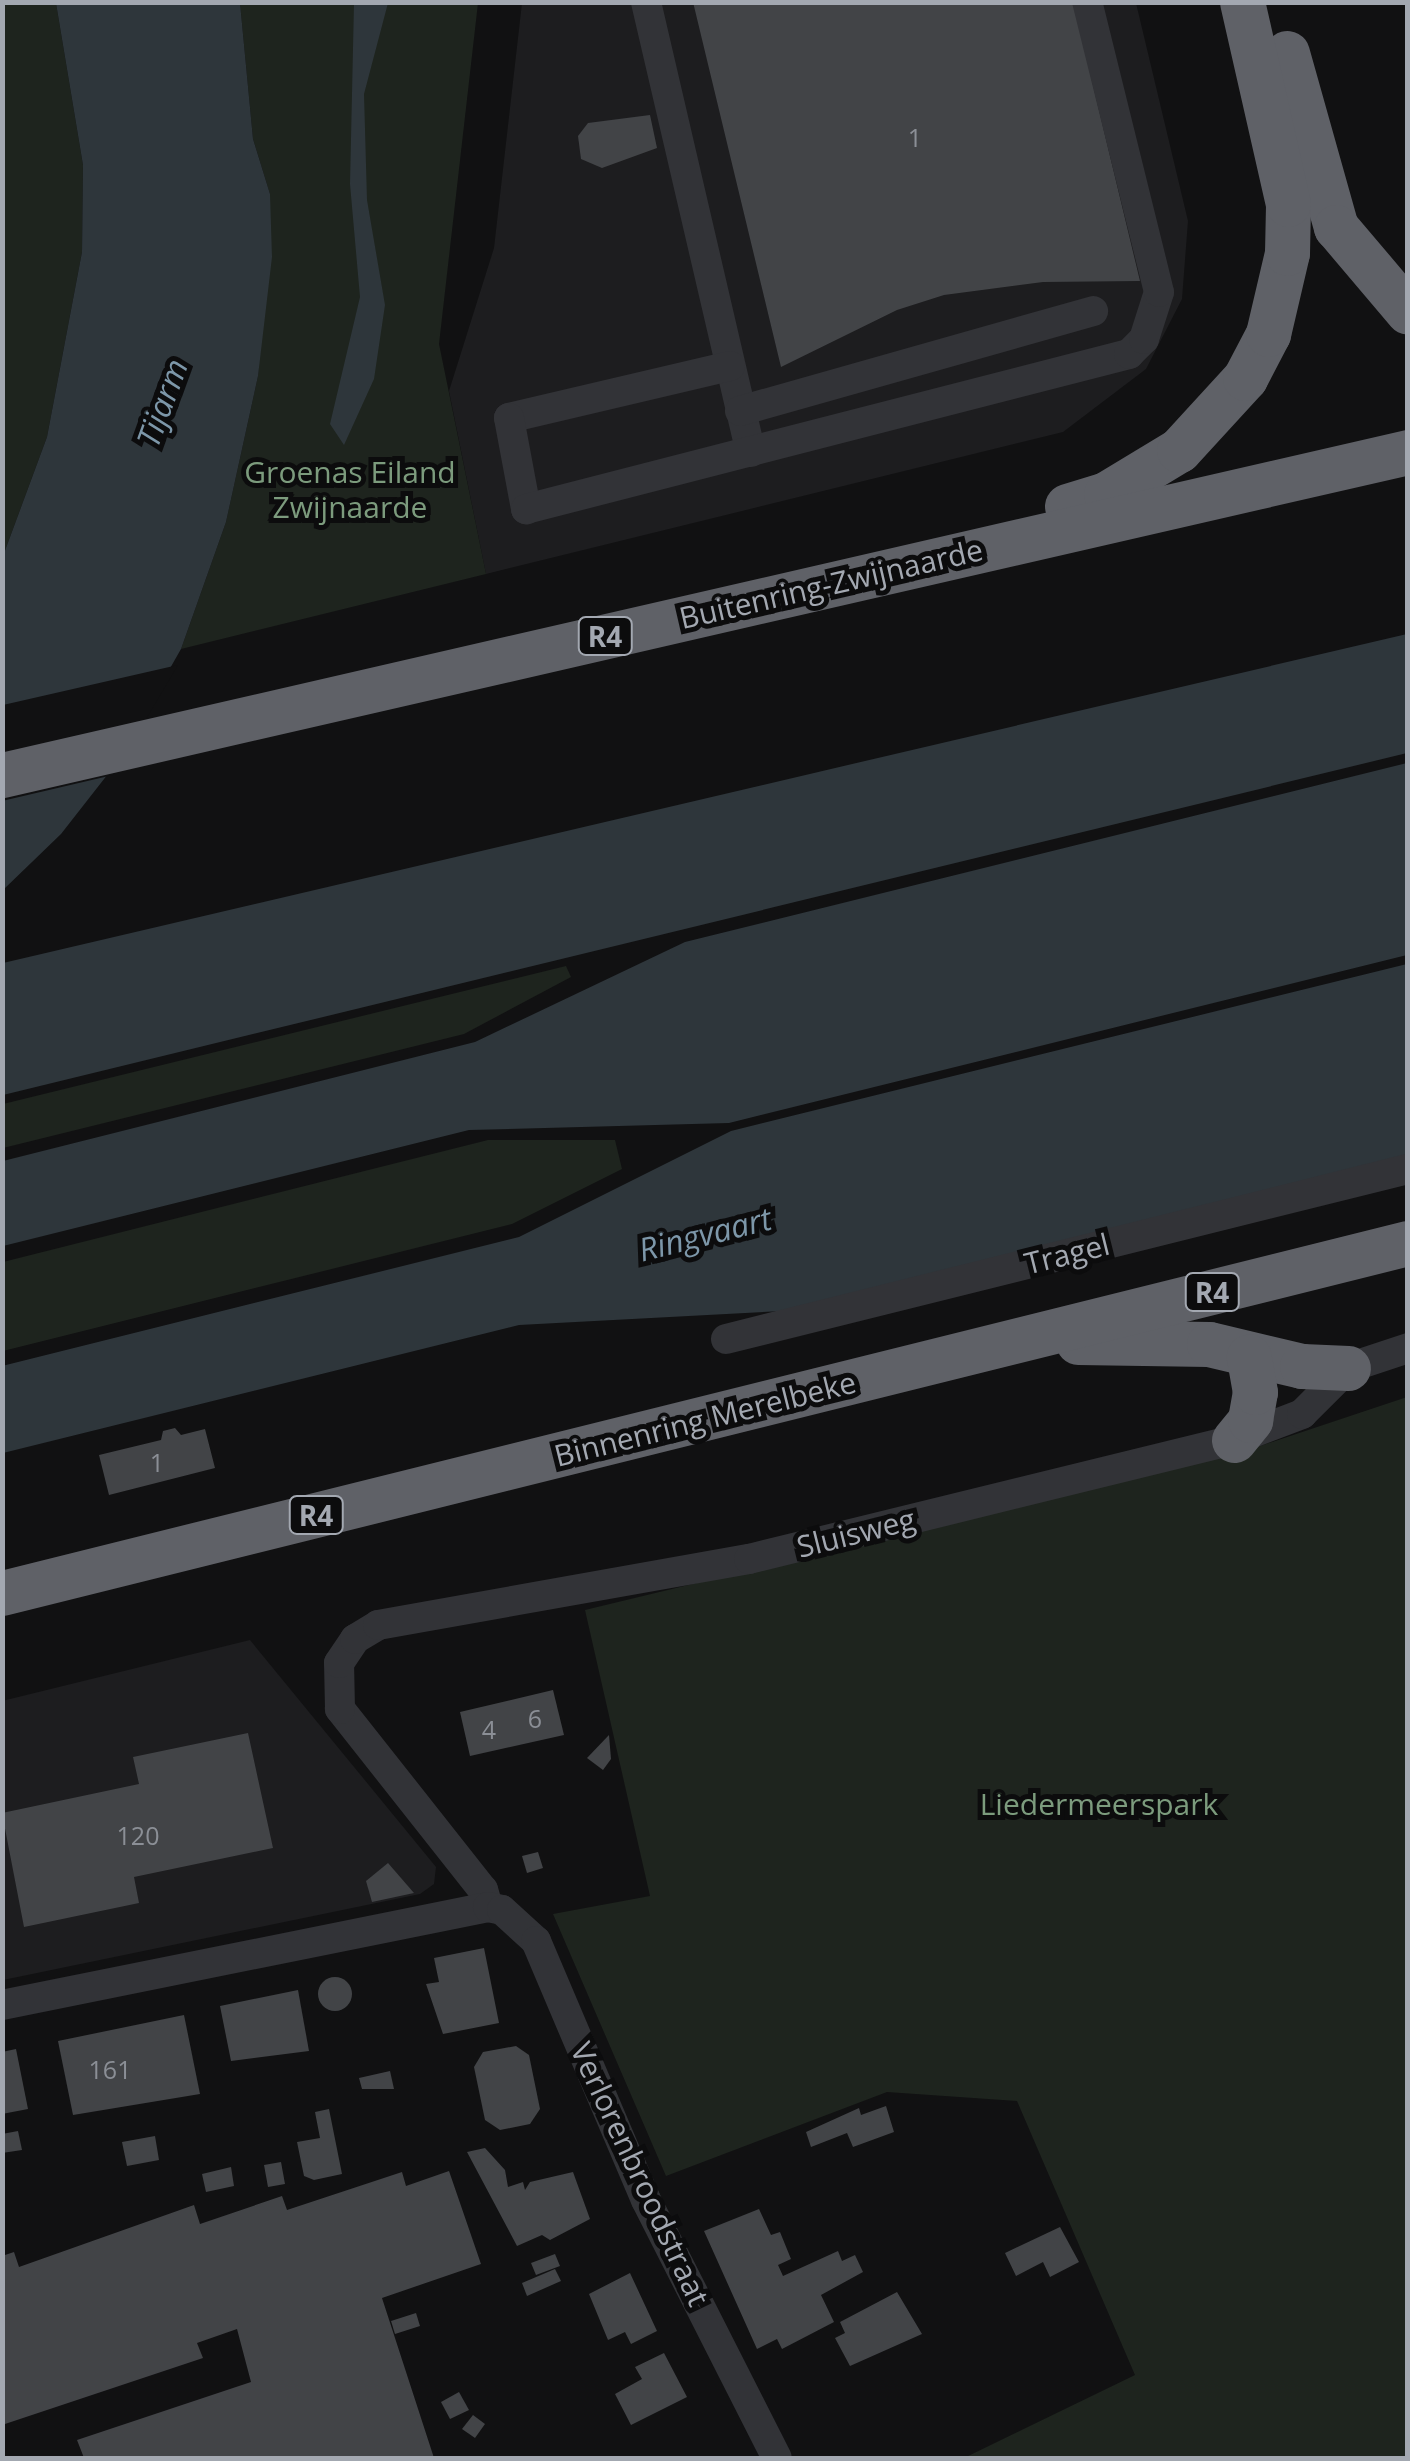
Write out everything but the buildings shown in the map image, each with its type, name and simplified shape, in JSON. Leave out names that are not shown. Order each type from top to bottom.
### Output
[{"type":"highway","points":[[1015,542],[1058,508],[1106,494],[1179,450],[1245,378],[1268,334],[1284,269],[1288,204],[1242,2]]},
{"type":"highway","points":[[1275,2],[1329,209],[1359,262],[1408,312]]},
{"type":"highway","name":"Buitenring-Zwijnaarde","points":[[2,775],[1408,452]]},
{"type":"highway","name":"Binnenring Merelbeke","points":[[2,1593],[1408,1243]]},
{"type":"highway","name":"R4","points":[[1016,1341],[1209,1344],[1248,1357],[1348,1368]]},
{"type":"highway","points":[[1234,1440],[1250,1420],[1255,1392],[1248,1357]]},
{"type":"highway","points":[[2,1625],[142,1558]]},
{"type":"street","points":[[646,2],[751,452]]},
{"type":"street","points":[[730,366],[509,418],[526,508],[1130,354],[1144,339],[1159,292],[1087,2]]},
{"type":"street","points":[[740,411],[1093,311]]},
{"type":"street","name":"Tragel","points":[[726,1339],[1408,1168]]},
{"type":"street","name":"Sluisweg","points":[[340,1709],[339,1662],[355,1639],[378,1625],[749,1559],[1234,1440],[1302,1414],[1348,1368],[1408,1348]]},
{"type":"street","name":"Verlorenbroodstraat","points":[[340,1709],[483,1890],[488,1908],[518,1919],[536,1941],[646,2200],[778,2458]]},
{"type":"street","points":[[2,2005],[488,1908]]},
{"type":"shaded area","points":[[522,3],[1136,3],[1188,221],[1182,299],[1146,369],[1063,432],[486,574],[449,391],[494,248]]},
{"type":"shaded area","points":[[250,1640],[436,1867],[434,1884],[420,1894],[3,1980],[2,1701]]},
{"type":"green space","points":[[3,3],[56,3],[83,165],[82,252],[47,437],[3,556]]},
{"type":"green space","name":"Groenas Eiland Zwijnaarde","points":[[240,3],[478,3],[439,344],[486,574],[181,649],[226,522],[258,376],[270,194],[253,139]]},
{"type":"green space","points":[[566,966],[571,977],[464,1034],[3,1148],[3,1104]]},
{"type":"green space","points":[[488,1140],[615,1140],[622,1169],[512,1224],[3,1351],[3,1262]]},
{"type":"green space","name":"Liedermeerspark","points":[[1407,1397],[1407,2458],[964,2458],[1135,2375],[1017,2101],[887,2092],[666,2176],[553,1914],[650,1896],[585,1610],[1251,1449]]},
{"type":"water","name":"Tijarm","points":[[56,3],[240,3],[253,139],[270,194],[272,257],[258,376],[226,522],[181,649],[115,765],[61,834],[3,890],[3,556],[47,437],[82,252],[83,165]]},
{"type":"water","points":[[354,3],[388,3],[364,94],[367,200],[385,305],[374,379],[344,445],[330,424],[360,297],[350,184]]},
{"type":"water","points":[[1407,634],[1407,753],[3,1095],[3,963]]},
{"type":"water","points":[[1407,763],[1407,955],[729,1123],[469,1130],[3,1246],[3,1161],[475,1042],[685,942]]},
{"type":"water","name":"Ringvaart","points":[[1407,964],[1407,1157],[783,1311],[519,1325],[3,1453],[2,1366],[519,1237],[731,1131]]},
{"type":"pier","points":[[178,665],[113,775],[2,801],[3,705]]}]
